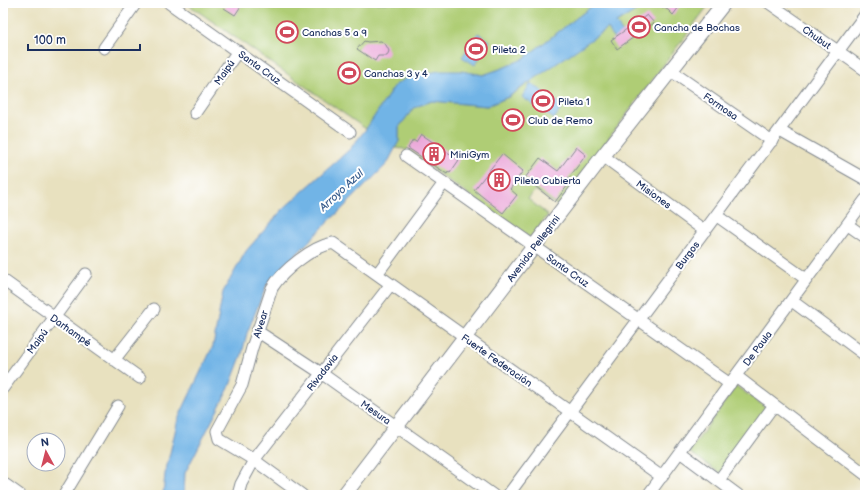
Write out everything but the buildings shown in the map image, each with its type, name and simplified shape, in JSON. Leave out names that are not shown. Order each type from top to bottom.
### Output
[{"type":"main road","name":"Avenida Pellegrini","points":[[344,495],[535,247],[603,156],[724,3]]},
{"type":"street","points":[[104,48],[136,3]]},
{"type":"street","name":"Santa Cruz","points":[[169,3],[350,132]]},
{"type":"street","name":"Chubut","points":[[769,3],[865,70]]},
{"type":"street","name":"Burgos","points":[[508,495],[865,15]]},
{"type":"street","name":"Maipú","points":[[195,113],[238,51]]},
{"type":"street","name":"Formosa","points":[[670,71],[772,142]]},
{"type":"street","points":[[780,131],[865,179]]},
{"type":"street","name":"Santa Cruz","points":[[406,156],[639,320],[774,405],[865,474]]},
{"type":"street","name":"Misiones","points":[[603,156],[705,231]]},
{"type":"street","points":[[377,274],[444,183]]},
{"type":"street","name":"De Paula","points":[[648,495],[865,200]]},
{"type":"street","points":[[717,216],[806,279]]},
{"type":"street","points":[[848,225],[865,238]]},
{"type":"street","name":"Fuerte Federación","points":[[332,243],[662,477]]},
{"type":"street","name":"Alvear","points":[[254,460],[219,439],[217,431],[242,386],[257,330],[276,281],[308,254],[324,244],[332,243]]},
{"type":"street","name":"Maipú","points":[[3,388],[86,274]]},
{"type":"street","name":"Darhampé","points":[[3,280],[54,318],[140,378]]},
{"type":"street","name":"Rivadavia","points":[[238,495],[241,484],[254,460],[390,284]]},
{"type":"street","points":[[792,300],[865,355]]},
{"type":"street","points":[[114,360],[154,308]]},
{"type":"street","name":"Mesura","points":[[257,330],[321,373],[493,495]]},
{"type":"street","points":[[719,480],[774,405]]},
{"type":"street","points":[[64,495],[118,406]]},
{"type":"street","points":[[680,452],[738,495]]},
{"type":"street","points":[[254,460],[302,495]]},
{"type":"street","points":[[6,485],[20,495]]},
{"type":"green space","points":[[186,3],[596,3],[523,59],[503,68],[483,75],[461,71],[395,85],[366,129]]},
{"type":"green space","name":"Club de Remo","points":[[648,3],[710,3],[558,206],[535,190],[528,199],[548,215],[530,238],[404,149],[395,148],[399,141],[399,127],[413,109],[418,106],[432,101],[487,106],[509,97],[582,45]]},
{"type":"green space","points":[[736,386],[767,408],[720,473],[689,452]]},
{"type":"water","name":"Arroyo Azul","points":[[596,3],[648,3],[616,23],[623,33],[614,39],[608,28],[508,97],[487,106],[432,101],[413,109],[399,127],[399,141],[387,164],[267,284],[247,333],[242,354],[229,388],[185,473],[184,495],[163,495],[165,474],[178,419],[213,346],[223,292],[246,251],[283,209],[350,149],[366,129],[395,85],[410,76],[440,71],[461,71],[483,75],[503,68],[523,59]]},
{"type":"water","name":"Pileta 2","points":[[478,33],[490,41],[475,65],[462,57]]},
{"type":"water","name":"Pileta 1","points":[[531,83],[563,106],[554,119],[522,97]]},
{"type":"place","name":"Cancha de Bochas","points":[[639,27]]},
{"type":"place","name":"Canchas 5 a 9","points":[[287,32]]},
{"type":"place","name":"Pileta 2","points":[[476,49]]},
{"type":"place","name":"Canchas 3 y 4","points":[[349,73]]},
{"type":"place","name":"Pileta 1","points":[[543,101]]},
{"type":"place","name":"Club de Remo","points":[[513,120]]},
{"type":"place","name":"MiniGym","points":[[434,154]]},
{"type":"place","name":"Pileta Cubierta","points":[[499,180]]}]
